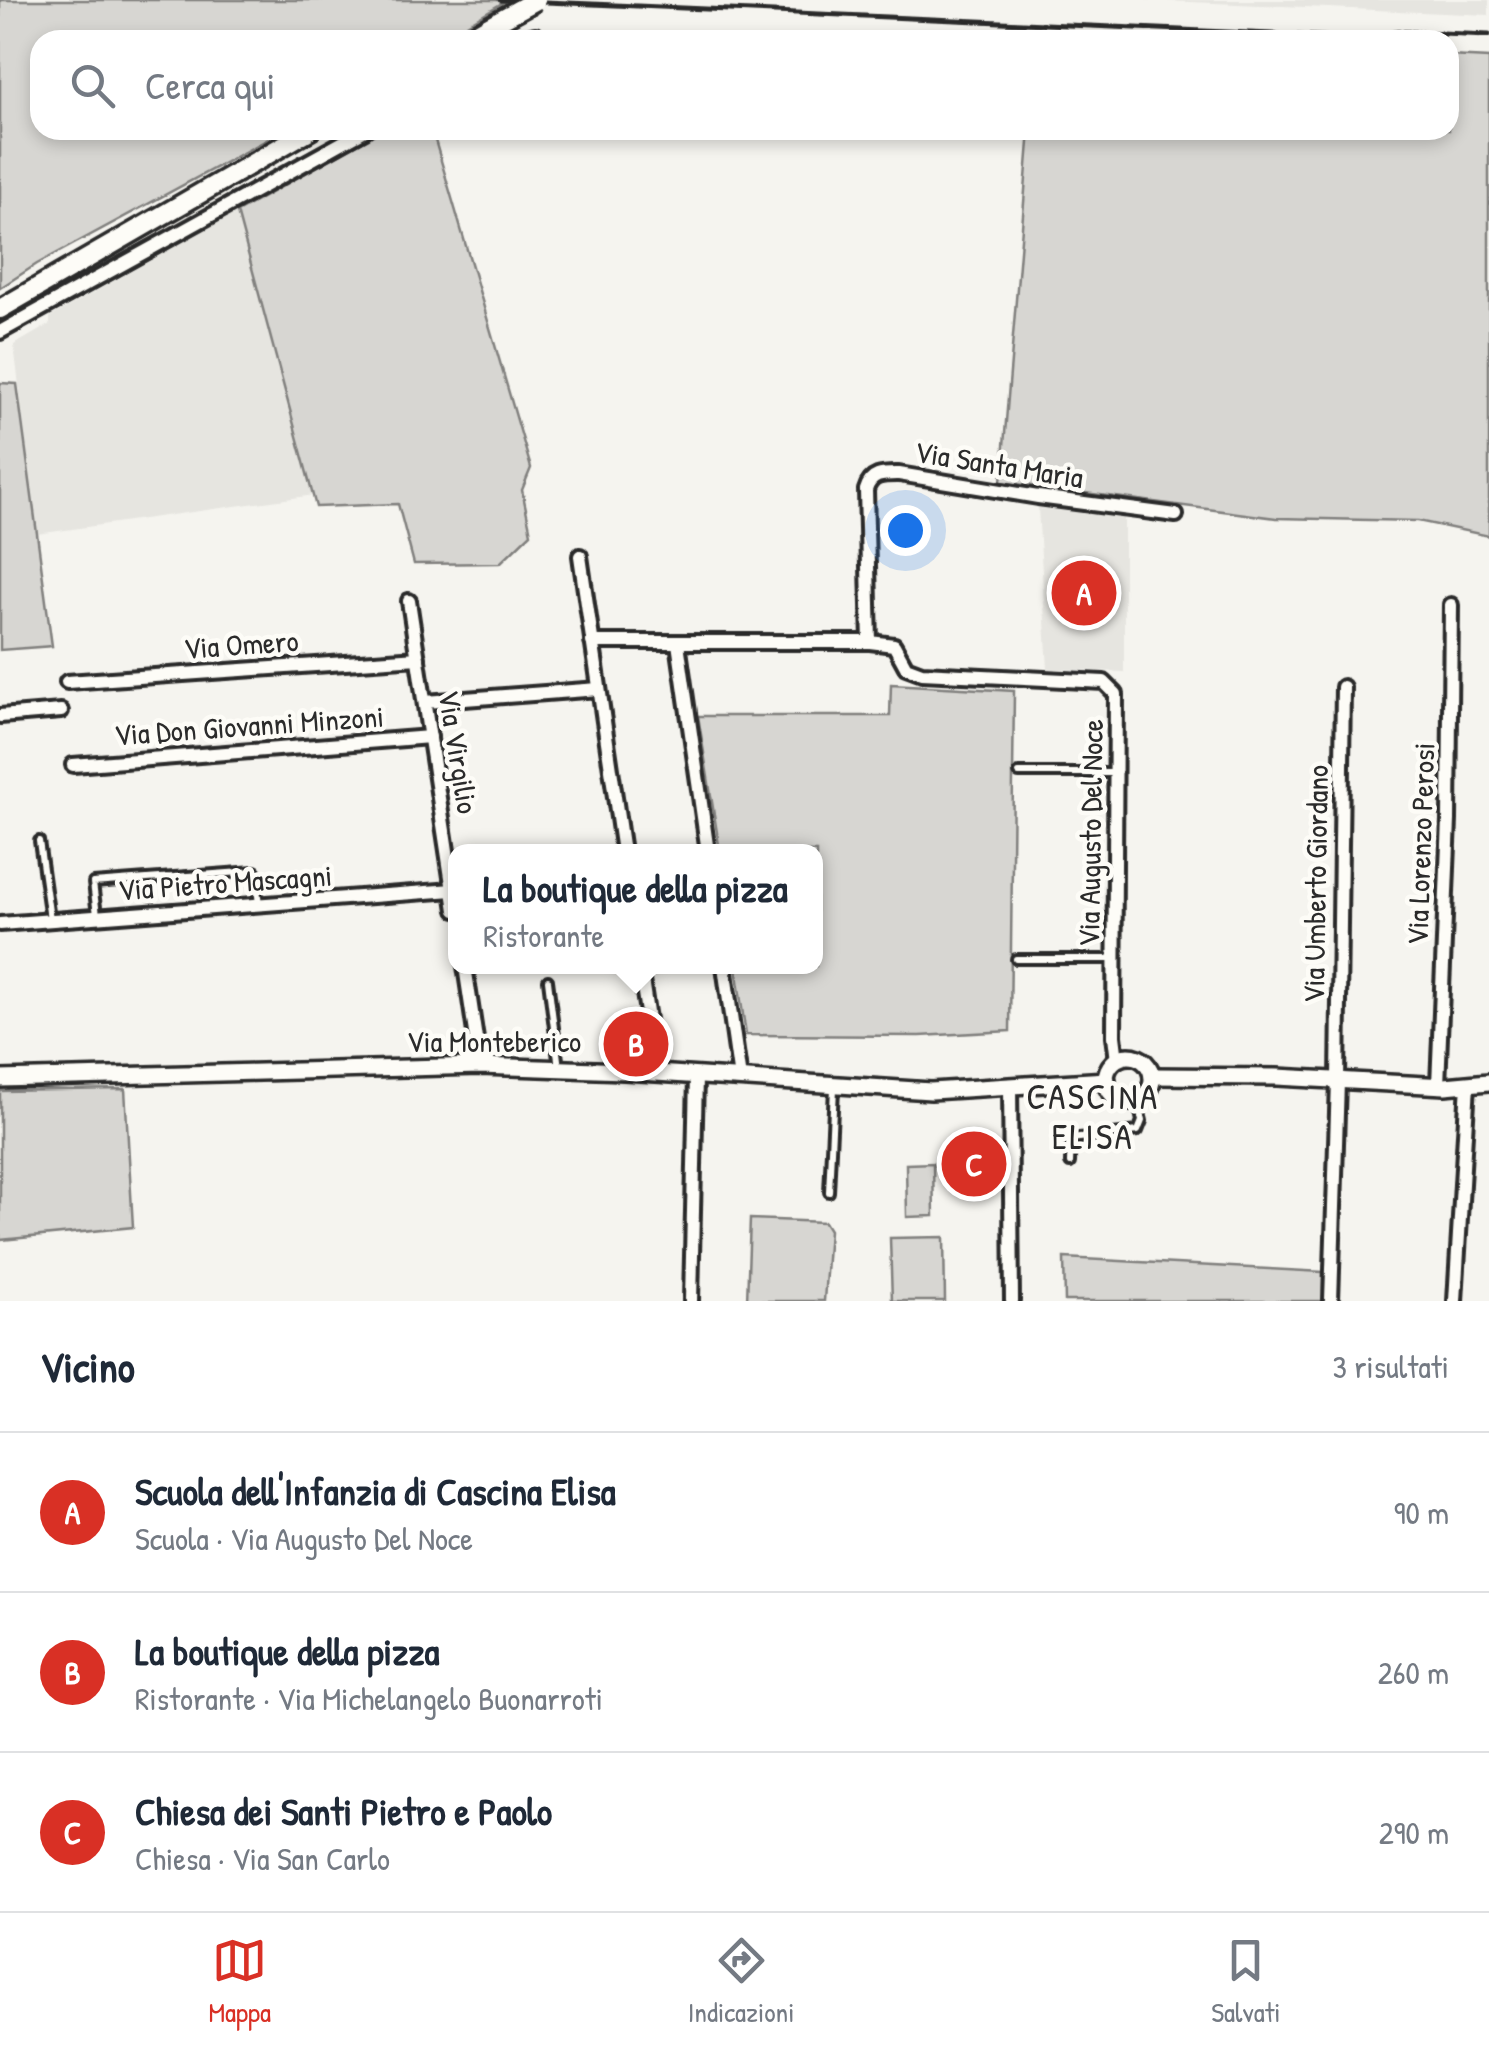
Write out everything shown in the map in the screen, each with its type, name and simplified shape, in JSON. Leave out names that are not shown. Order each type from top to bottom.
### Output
[{"type":"main road","points":[[482,30],[536,0]]},
{"type":"main road","points":[[0,308],[293,140]]},
{"type":"street","points":[[0,332],[347,140]]},
{"type":"street","name":"Via Santa Maria","points":[[870,642],[866,490],[869,481],[879,474],[1176,515]]},
{"type":"street","points":[[580,556],[623,844]]},
{"type":"street","name":"Via Virgilio","points":[[410,600],[448,857]]},
{"type":"street","name":"Via Lorenzo Perosi","points":[[1438,1085],[1449,820],[1451,605]]},
{"type":"street","points":[[592,642],[870,642]]},
{"type":"street","name":"Via Augusto Del Noce","points":[[870,642],[894,645],[906,667],[922,673],[1104,682],[1112,686],[1118,705],[1116,1060]]},
{"type":"street","points":[[678,643],[707,844]]},
{"type":"street","name":"Via Omero","points":[[67,682],[418,658]]},
{"type":"street","name":"Via Umberto Giordano","points":[[1338,1081],[1344,687]]},
{"type":"street","points":[[425,702],[599,689]]},
{"type":"street","points":[[0,716],[61,711]]},
{"type":"street","name":"Via Don Giovanni Minzoni","points":[[72,765],[430,737]]},
{"type":"street","name":"Via Pietro Mascagni","points":[[0,924],[448,890]]},
{"type":"street","points":[[465,974],[480,1066]]},
{"type":"street","points":[[641,974],[656,1073]]},
{"type":"street","points":[[725,974],[740,1079]]},
{"type":"street","points":[[1124,1056],[1146,1062],[1152,1076],[1149,1091],[1138,1100],[1120,1099],[1111,1092],[1107,1080],[1111,1065],[1124,1056]]},
{"type":"street","name":"Via Monteberico","points":[[0,1079],[480,1066],[930,1091],[1107,1080]]},
{"type":"street","points":[[691,1301],[696,1076]]},
{"type":"street","points":[[1152,1076],[1438,1085],[1489,1082]]},
{"type":"street","points":[[1332,1301],[1338,1081]]},
{"type":"street","points":[[1455,1301],[1468,1084]]},
{"type":"street","points":[[1010,1086],[1012,1301]]},
{"type":"lane","points":[[1019,773],[1117,773]]},
{"type":"lane","points":[[39,840],[50,921]]},
{"type":"lane","points":[[98,918],[94,883],[111,881],[255,871],[260,906]]},
{"type":"lane","points":[[1016,959],[1115,959]]},
{"type":"lane","points":[[548,980],[560,1069]]},
{"type":"lane","points":[[828,1192],[834,1086]]},
{"type":"lane","points":[[1070,1163],[1071,1140],[1138,1132],[1142,1121],[1138,1100]]},
{"type":"shaded area","points":[[0,0],[507,0],[457,30],[30,30],[30,140],[266,140],[37,264],[0,288]]},
{"type":"shaded area","points":[[1143,0],[1489,0],[1489,15]]},
{"type":"shaded area","points":[[1459,56],[1489,58],[1489,536],[1418,521],[1276,518],[1001,482],[1029,140],[1459,140]]},
{"type":"shaded area","points":[[364,140],[435,140],[531,468],[522,490],[531,533],[500,563],[414,564],[398,504],[316,507],[237,212]]},
{"type":"shaded area","points":[[237,212],[314,495],[37,534],[14,345],[50,324],[50,317]]},
{"type":"shaded area","points":[[0,383],[17,384],[52,646],[0,650]]},
{"type":"shaded area","points":[[1038,508],[1124,517],[1124,672],[1048,669]]},
{"type":"shaded area","points":[[891,684],[1014,691],[1010,1031],[920,1036],[746,1035],[737,974],[823,974],[823,844],[719,844],[698,716],[890,716]]},
{"type":"shaded area","points":[[125,1089],[133,1227],[0,1240],[0,1091]]},
{"type":"shaded area","points":[[933,1163],[934,1216],[907,1217],[906,1164]]},
{"type":"shaded area","points":[[750,1219],[824,1222],[829,1230],[824,1301],[747,1301]]},
{"type":"shaded area","points":[[944,1237],[945,1301],[892,1301],[890,1238]]},
{"type":"shaded area","points":[[1064,1258],[1323,1272],[1323,1301],[1065,1301]]},
{"type":"railway","points":[[500,0],[1181,30]]},
{"type":"railway","points":[[1459,34],[1489,35]]},
{"type":"place","name":"Scuola dell'Infanzia di Cascina Elisa","points":[[1084,593]]},
{"type":"place","name":"La boutique della pizza","points":[[636,1044]]},
{"type":"place","name":"Chiesa dei Santi Pietro e Paolo","points":[[974,1164]]},
{"type":"district","name":"CASCINA ELISA","points":[[1093,1117]]}]
